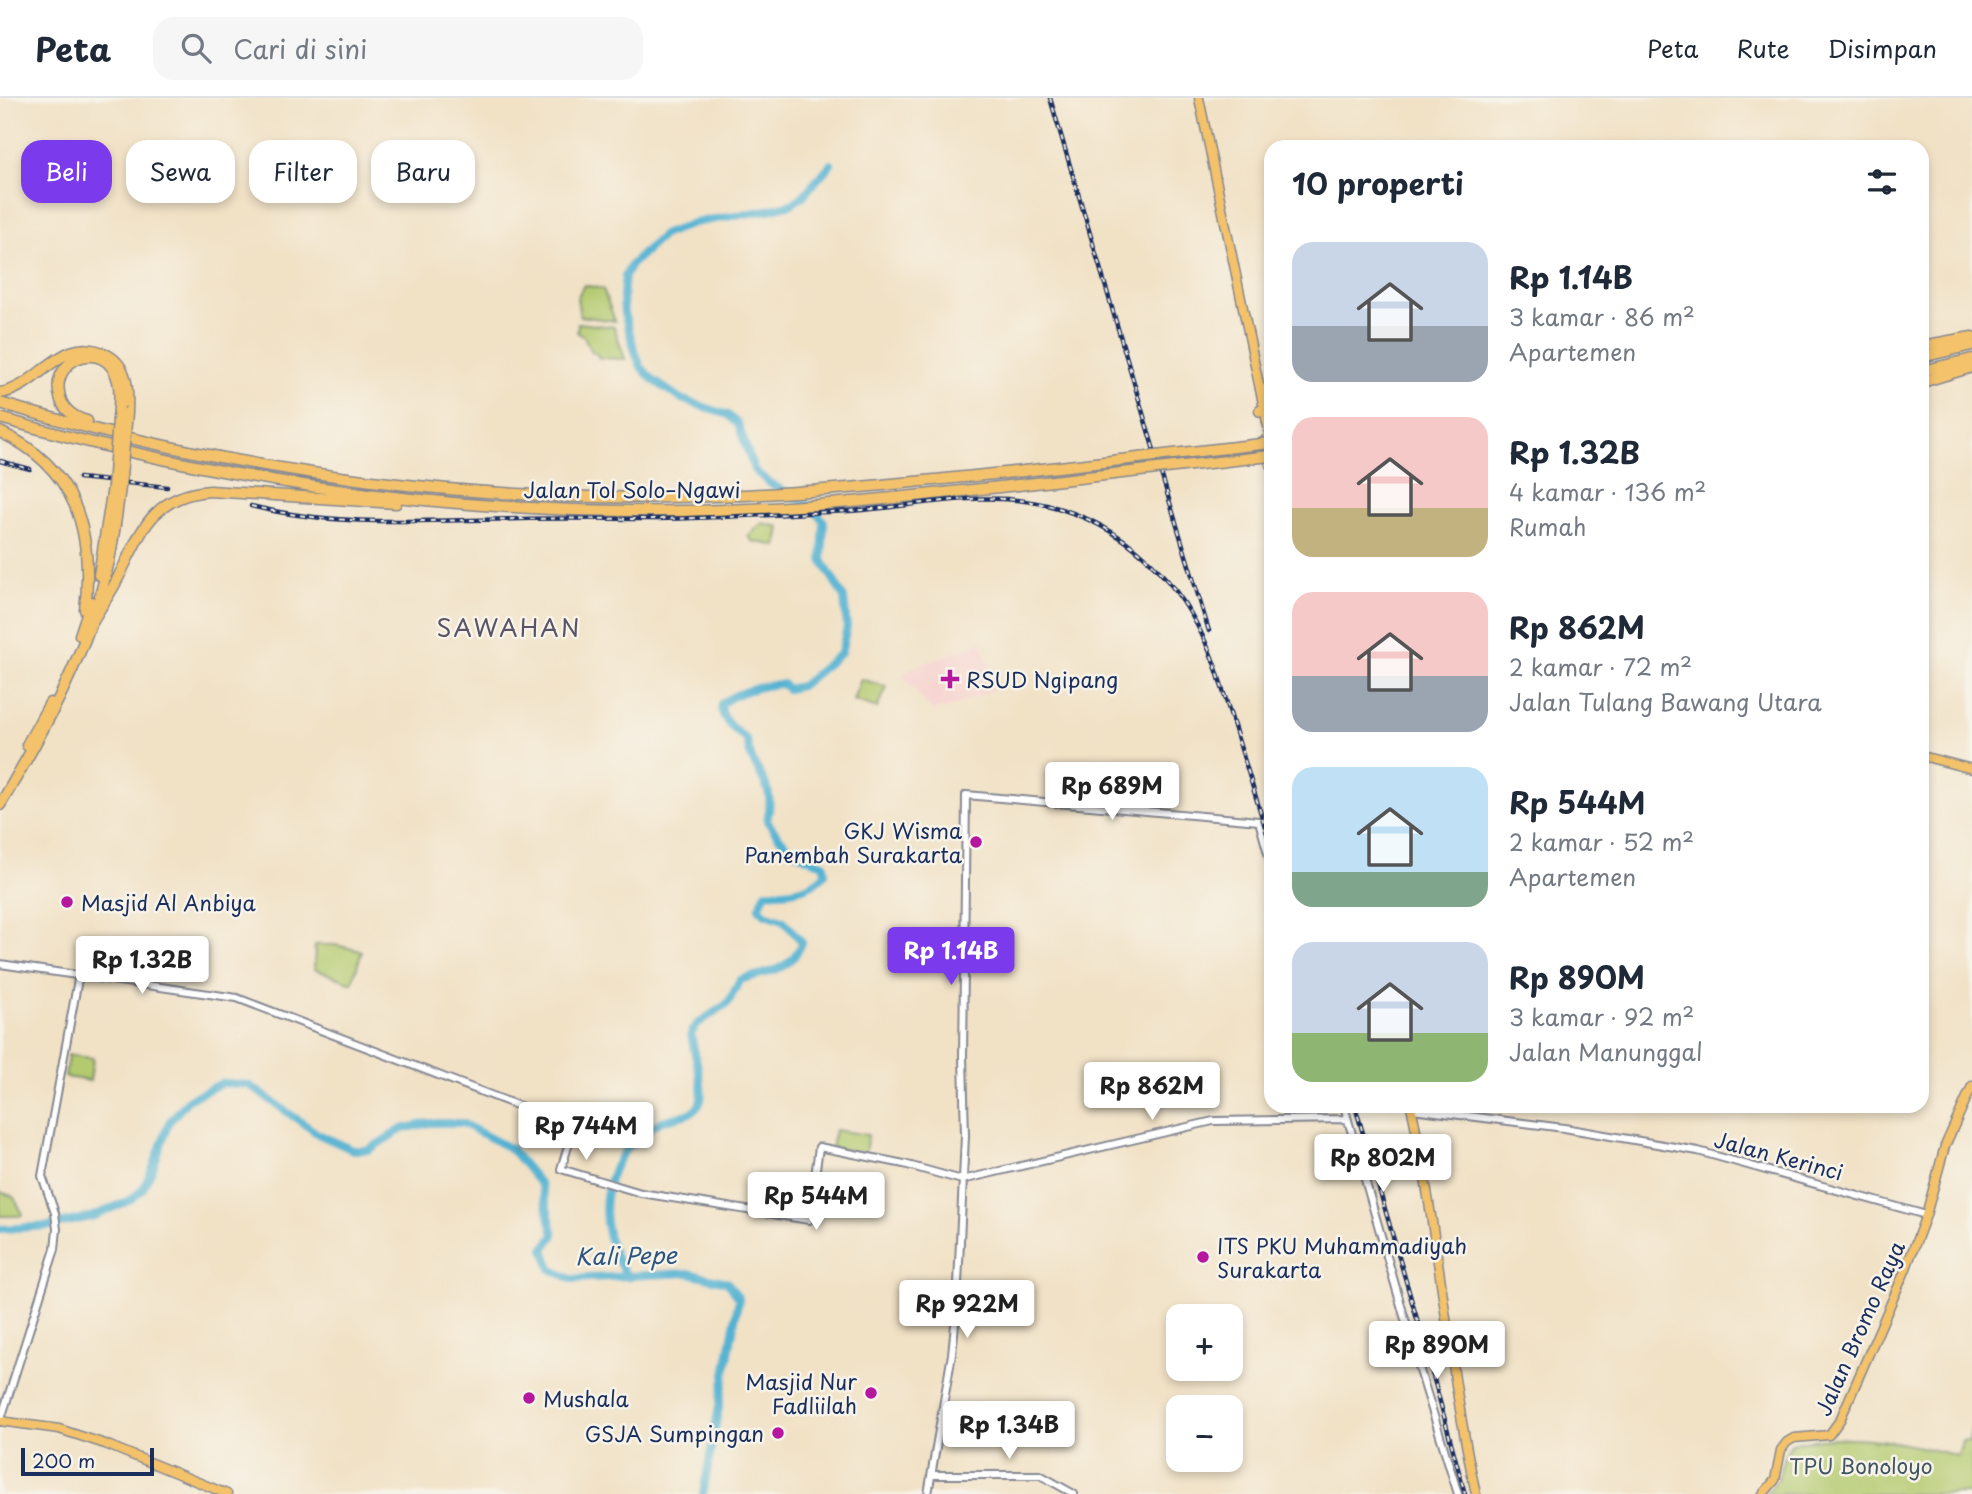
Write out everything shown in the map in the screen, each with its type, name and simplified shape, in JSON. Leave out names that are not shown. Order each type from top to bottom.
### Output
[{"type":"highway","points":[[1929,345],[1972,337]]},
{"type":"highway","points":[[1929,356],[1972,345]]},
{"type":"highway","points":[[0,393],[20,387],[69,352],[91,349],[107,355],[120,366],[128,386],[123,410],[116,486],[101,568],[87,623],[55,706],[0,805]]},
{"type":"highway","points":[[123,410],[119,379],[107,362],[84,356],[64,369],[60,378],[59,395],[66,409],[75,417],[198,450],[204,454]]},
{"type":"highway","points":[[1929,369],[1972,359]]},
{"type":"highway","points":[[1929,380],[1972,367]]},
{"type":"highway","points":[[1258,385],[1264,405]]},
{"type":"highway","name":"Jalan Tol Solo–Ngawi","points":[[0,403],[78,425],[204,454],[340,476],[502,492],[595,496],[743,495],[845,489],[1024,471],[1264,439]]},
{"type":"highway","name":"Jalan Tol Solo–Ngawi","points":[[0,418],[103,446],[210,469],[309,486],[442,502],[598,511],[749,509],[860,502],[1264,457]]},
{"type":"highway","points":[[0,432],[28,447],[49,466],[61,480],[79,512],[85,534],[88,570],[87,623]]},
{"type":"highway","points":[[0,794],[61,681],[87,623],[114,586],[145,526],[161,508],[181,497],[210,491],[407,504],[442,502]]},
{"type":"main road","points":[[1199,98],[1253,362],[1252,369],[1258,385]]},
{"type":"main road","points":[[1929,758],[1972,769]]},
{"type":"main road","points":[[1926,1215],[1945,1146],[1972,1086]]},
{"type":"main road","points":[[1413,1113],[1433,1212],[1453,1359],[1476,1494]]},
{"type":"main road","name":"Jalan Bromo Raya","points":[[1763,1494],[1773,1483],[1781,1450],[1787,1441],[1829,1435],[1836,1427],[1900,1284],[1926,1215]]},
{"type":"main road","points":[[0,1421],[42,1425],[65,1431],[105,1444],[227,1494]]},
{"type":"street","points":[[928,1494],[954,1339],[965,1136],[963,1057],[966,795],[1259,821],[1264,839]]},
{"type":"street","points":[[0,964],[237,998],[574,1128],[561,1169],[641,1193],[809,1220],[819,1147],[904,1164],[962,1180],[1213,1121],[1348,1119]]},
{"type":"street","points":[[0,1421],[54,1252],[57,1229],[55,1213],[42,1176],[79,974]]},
{"type":"street","points":[[1346,1113],[1458,1494]]},
{"type":"street","name":"Jalan Kerinci","points":[[1450,1113],[1564,1128],[1698,1151],[1926,1215]]},
{"type":"street","points":[[932,1475],[1040,1475],[1074,1494]]},
{"type":"shaded area","name":"RSUD Ngipang","points":[[981,642],[996,684],[996,688],[986,693],[933,712],[902,675],[910,669]]},
{"type":"green space","points":[[584,285],[603,289],[615,321],[580,316],[577,298]]},
{"type":"green space","points":[[578,323],[614,327],[625,359],[599,358],[592,352],[584,337],[577,332]]},
{"type":"green space","points":[[762,523],[780,527],[777,546],[752,541],[748,536]]},
{"type":"green space","points":[[861,679],[887,687],[877,708],[853,700]]},
{"type":"green space","points":[[315,945],[335,945],[362,951],[352,983],[314,969]]},
{"type":"green space","points":[[68,1055],[93,1058],[90,1081],[65,1077]]},
{"type":"green space","points":[[835,1130],[868,1135],[865,1153],[831,1147]]},
{"type":"green space","points":[[0,1192],[13,1196],[23,1214],[0,1216]]},
{"type":"green space","name":"TPU Bonoloyo","points":[[1972,1426],[1972,1494],[1765,1494],[1778,1480],[1791,1444],[1854,1438],[1896,1442],[1958,1456],[1962,1441],[1969,1442]]},
{"type":"waterway","points":[[628,1277],[608,1234],[605,1212],[607,1190],[614,1170],[625,1151],[641,1134],[662,1121],[689,1114],[700,1103],[700,1080],[691,1034],[697,1024],[728,1003],[740,980],[777,969],[791,960],[797,952],[802,942],[783,920],[765,914],[759,908],[766,892],[805,887],[825,874],[824,864],[791,849],[767,821],[767,787],[753,762],[747,740],[726,721],[721,704],[759,687],[783,684],[787,689],[801,686],[841,653],[847,627],[844,598],[822,560],[824,522],[814,509],[768,482],[754,470],[738,424],[728,415],[681,399],[653,380],[641,367],[624,313],[625,276],[631,265],[663,235],[693,223],[792,204],[802,197],[831,164]]},
{"type":"waterway","name":"Kali Pepe","points":[[0,1229],[50,1226],[94,1216],[130,1200],[142,1190],[153,1168],[169,1122],[189,1099],[222,1083],[249,1085],[318,1134],[353,1150],[368,1150],[402,1129],[429,1123],[462,1123],[511,1149],[541,1185],[554,1235],[544,1249],[551,1269],[571,1279],[688,1273],[727,1282],[739,1298],[703,1494]]},
{"type":"railway","points":[[1050,98],[1209,631]]},
{"type":"railway","points":[[0,461],[30,469]]},
{"type":"railway","points":[[79,478],[167,487]]},
{"type":"railway","points":[[251,506],[318,517],[385,521],[705,518],[848,511],[979,499],[1006,499],[1058,508],[1087,519],[1137,550],[1158,570],[1192,616],[1217,671],[1264,824]]},
{"type":"railway","points":[[1357,1113],[1465,1494]]},
{"type":"place","name":"RSUD Ngipang","points":[[950,679]]},
{"type":"place","name":"GKJ Wisma Panembah Surakarta","points":[[976,842]]},
{"type":"place","name":"Masjid Al Anbiya","points":[[67,902]]},
{"type":"place","name":"ITS PKU Muhammadiyah Surakarta","points":[[1203,1257]]},
{"type":"place","name":"Masjid Nur Fadliilah","points":[[871,1393]]},
{"type":"place","name":"Mushala","points":[[529,1398]]},
{"type":"place","name":"GSJA Sumpingan","points":[[778,1433]]},
{"type":"district","name":"SAWAHAN","points":[[509,627]]}]
